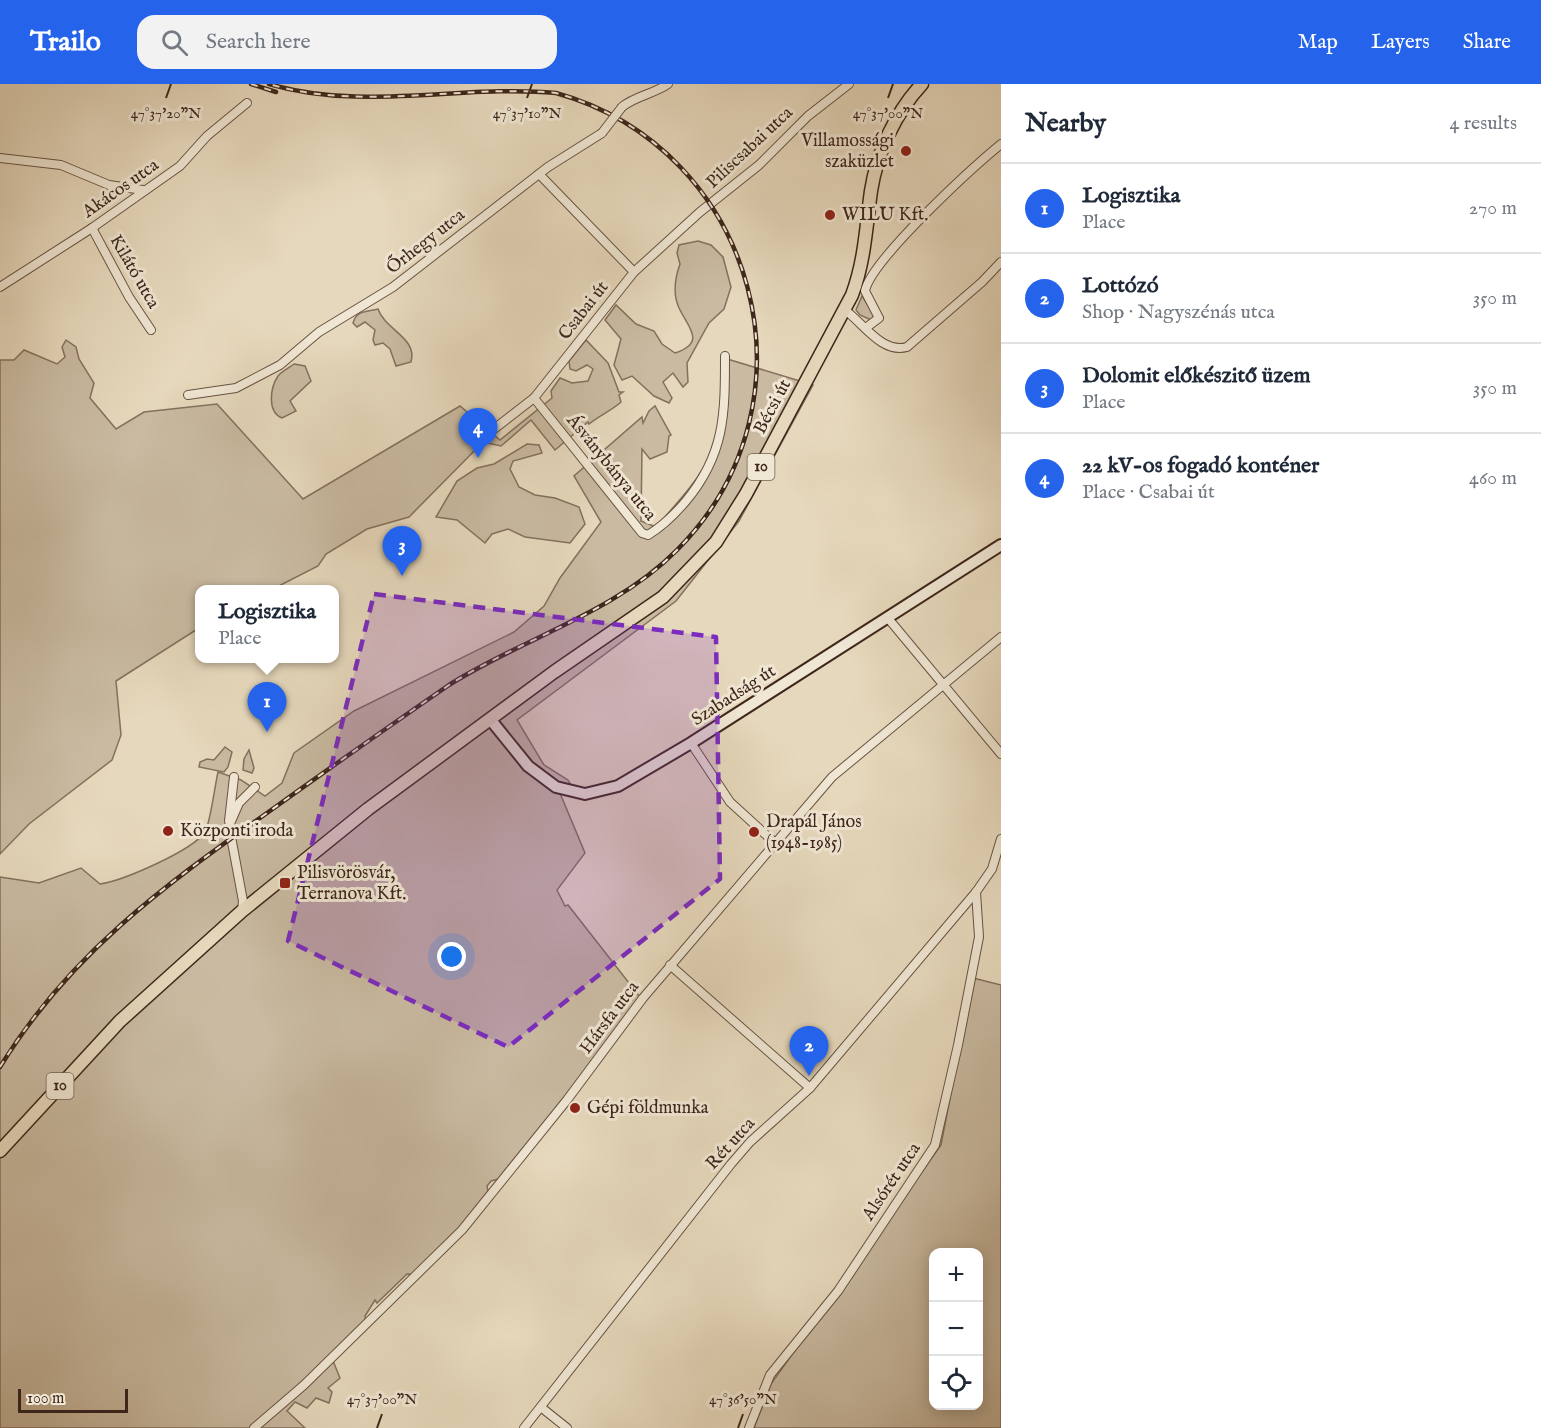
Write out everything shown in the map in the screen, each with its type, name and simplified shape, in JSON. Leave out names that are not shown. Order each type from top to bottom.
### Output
[{"type":"main road","name":"Bécsi út","points":[[490,719],[586,649],[649,608],[701,559],[742,502],[845,310],[863,260],[871,191],[880,154],[903,109],[922,84]]},
{"type":"main road","name":"Szabadság út","points":[[490,719],[528,766],[546,782],[569,792],[585,794],[618,786],[691,743],[1001,545]]},
{"type":"main road","name":"10","points":[[0,1151],[120,1021],[242,911],[368,809],[490,719]]},
{"type":"street","name":"Őrhegy utca","points":[[188,395],[236,388],[280,365],[320,332],[393,287],[538,174],[602,133],[629,101],[653,93],[668,84]]},
{"type":"street","name":"Piliscsabai utca","points":[[700,212],[759,165],[808,116],[849,84]]},
{"type":"street","name":"Akácos utca","points":[[0,287],[92,228],[180,166],[207,136],[247,103]]},
{"type":"street","points":[[867,327],[879,318],[865,291],[879,267],[968,172],[1001,144]]},
{"type":"street","points":[[0,158],[61,165],[109,185],[143,190]]},
{"type":"street","points":[[538,174],[634,272]]},
{"type":"street","name":"Csabai út","points":[[494,429],[534,398],[634,272],[700,212]]},
{"type":"street","name":"Kilátó utca","points":[[92,228],[129,297],[151,330]]},
{"type":"street","points":[[845,310],[886,346],[895,349],[907,347],[982,282],[1001,262]]},
{"type":"street","name":"Ásványbánya utca","points":[[534,398],[642,533],[648,535],[661,528],[682,505],[705,477],[714,459],[722,418],[725,356]]},
{"type":"street","points":[[887,617],[1001,754]]},
{"type":"street","name":"Hársfa utca","points":[[254,1428],[303,1385],[462,1230],[567,1100],[670,965],[832,777],[1001,637]]},
{"type":"street","points":[[691,743],[730,802],[775,843]]},
{"type":"street","points":[[234,777],[229,826],[241,888],[242,911]]},
{"type":"street","points":[[229,826],[239,803],[255,787]]},
{"type":"street","name":"Rét utca","points":[[524,1428],[542,1408],[731,1164],[750,1142],[810,1088],[976,892],[992,869],[1001,839]]},
{"type":"street","points":[[241,888],[247,894],[260,896]]},
{"type":"street","name":"Alsórét utca","points":[[748,1428],[770,1375],[838,1291],[935,1145],[958,1045],[979,937],[976,892]]},
{"type":"street","points":[[670,965],[810,1088]]},
{"type":"street","points":[[542,1408],[567,1428]]},
{"type":"highlighted area","points":[[374,594],[716,637],[720,879],[508,1047],[288,941]]},
{"type":"shaded area","points":[[698,241],[711,245],[723,257],[731,287],[724,309],[709,323],[687,363],[688,382],[683,387],[673,373],[663,382],[672,398],[669,403],[654,396],[632,376],[622,380],[614,365],[621,339],[605,320],[616,305],[636,324],[654,331],[662,344],[675,353],[690,345],[693,340],[691,329],[677,304],[675,293],[680,264],[677,253],[679,245]]},
{"type":"shaded area","points":[[862,296],[875,316],[871,320],[860,315],[856,310]]},
{"type":"shaded area","points":[[378,309],[387,323],[410,347],[411,362],[396,366],[390,349],[383,343],[375,345],[373,340],[375,330],[365,322],[357,327],[353,323],[360,314]]},
{"type":"shaded area","points":[[66,340],[76,347],[79,359],[94,383],[90,398],[116,429],[144,412],[217,404],[303,499],[460,406],[500,440],[552,398],[551,391],[560,378],[572,383],[588,381],[593,369],[587,365],[576,371],[570,369],[569,361],[586,340],[608,363],[619,392],[623,392],[619,395],[621,402],[589,424],[588,422],[555,450],[531,420],[501,446],[483,442],[409,517],[367,529],[326,554],[318,566],[281,585],[195,585],[195,631],[116,681],[121,735],[112,760],[29,824],[0,854],[0,360],[14,360],[24,350],[57,364],[65,357],[62,347]]},
{"type":"shaded area","points":[[724,358],[813,385],[739,521],[676,601],[517,720],[544,765],[568,780],[572,787],[557,786],[585,853],[557,890],[565,906],[568,905],[640,997],[559,1108],[502,1178],[491,1181],[487,1186],[489,1197],[419,1275],[407,1274],[377,1303],[375,1300],[365,1316],[366,1323],[331,1356],[340,1378],[328,1388],[332,1392],[329,1403],[316,1398],[307,1408],[295,1402],[287,1411],[305,1428],[0,1428],[0,877],[39,883],[81,868],[100,884],[156,864],[186,848],[205,832],[211,813],[218,772],[241,780],[265,796],[282,783],[294,753],[354,711],[514,632],[544,606],[560,578],[601,522],[574,476],[642,417],[643,423],[649,411],[655,406],[671,435],[667,452],[650,459],[642,449],[641,521],[656,527],[693,484],[710,455],[717,434]]},
{"type":"shaded area","points":[[294,364],[305,366],[311,381],[290,401],[296,411],[282,418],[277,415],[272,405],[273,387],[280,374]]},
{"type":"shaded area","points":[[527,444],[539,445],[542,453],[513,461],[510,469],[519,487],[535,495],[555,498],[579,507],[585,524],[570,543],[525,537],[508,529],[492,534],[485,543],[457,520],[436,517],[457,481],[477,468],[494,464]]},
{"type":"shaded area","points":[[225,747],[232,752],[228,767],[224,772],[199,767],[200,762],[207,759],[214,760]]},
{"type":"shaded area","points":[[249,750],[254,768],[252,773],[243,770],[244,759]]},
{"type":"shaded area","points":[[973,978],[1001,985],[1001,1428],[754,1428],[771,1384],[941,1145]]},
{"type":"railway","points":[[251,84],[276,92]]},
{"type":"railway","points":[[0,1067],[56,990],[87,957],[155,896],[191,868],[449,685],[597,608],[652,572],[677,550],[723,490],[749,424],[757,355],[747,287],[722,223],[681,167],[625,123],[556,93],[520,91],[377,97],[341,96],[305,92],[269,84]]},
{"type":"place","name":"Villamossági szaküzlet","points":[[906,151]]},
{"type":"place","name":"WILU Kft.","points":[[830,215]]},
{"type":"place","name":"22 kV-os fogadó konténer","points":[[478,458]]},
{"type":"place","name":"Dolomit előkészitő üzem","points":[[402,576]]},
{"type":"place","name":"Logisztika","points":[[267,732]]},
{"type":"place","name":"Központi iroda","points":[[168,831]]},
{"type":"place","name":"Drapál János (1948-1985)","points":[[754,832]]},
{"type":"place","name":"Pilisvörösvár, Terranova Kft.","points":[[285,883]]},
{"type":"place","name":"Lottózó","points":[[809,1076]]},
{"type":"place","name":"Gépi földmunka","points":[[575,1108]]}]
